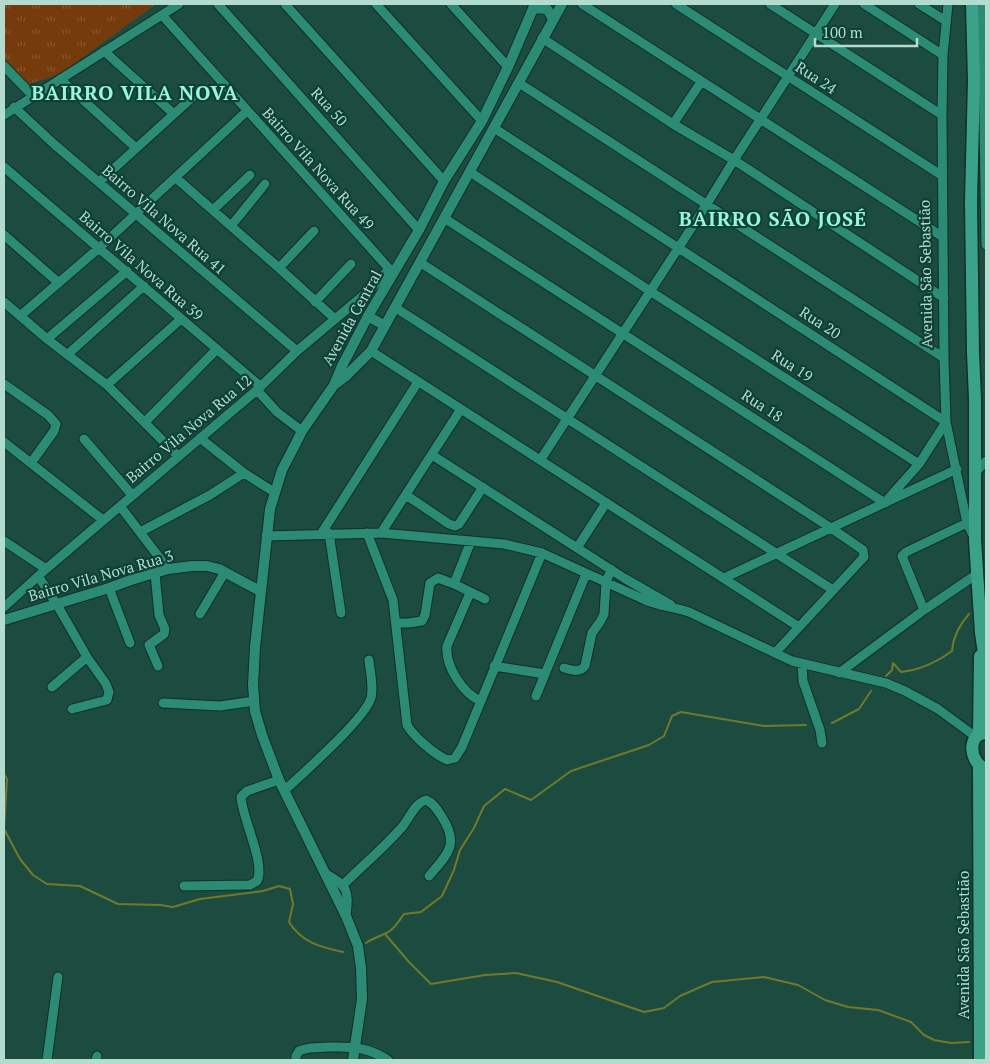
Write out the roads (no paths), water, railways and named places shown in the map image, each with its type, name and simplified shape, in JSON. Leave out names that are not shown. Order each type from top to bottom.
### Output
[{"type":"main road","name":"Avenida São Sebastião","points":[[972,4],[974,80],[971,202],[975,399],[975,540],[981,633],[986,668]]},
{"type":"main road","name":"Avenida São Sebastião","points":[[980,1060],[983,935],[981,848],[983,767],[976,762],[973,754],[973,742],[980,734],[981,633]]},
{"type":"main road","name":"Avenida São Sebastião","points":[[981,848],[986,813]]},
{"type":"street","points":[[4,115],[179,4]]},
{"type":"street","name":"Rua 50","points":[[218,4],[419,230]]},
{"type":"street","points":[[285,4],[444,182]]},
{"type":"street","points":[[376,4],[482,121]]},
{"type":"street","points":[[452,4],[508,67]]},
{"type":"street","points":[[545,4],[552,7],[560,6]]},
{"type":"street","points":[[582,4],[943,237]]},
{"type":"street","name":"Rua 24","points":[[676,4],[941,175]]},
{"type":"street","points":[[770,4],[942,115]]},
{"type":"street","points":[[541,460],[835,4]]},
{"type":"street","points":[[864,4],[943,55]]},
{"type":"street","points":[[919,4],[946,21]]},
{"type":"street","name":"Avenida São Sebastião","points":[[948,4],[943,55],[941,175],[946,422],[967,523],[975,540]]},
{"type":"street","points":[[982,4],[984,29],[986,245]]},
{"type":"street","points":[[534,6],[547,9],[553,19]]},
{"type":"street","name":"Avenida Central","points":[[334,385],[339,371],[391,271],[419,230],[444,182],[482,121],[534,6]]},
{"type":"street","name":"Avenida Central","points":[[334,385],[344,378],[371,350],[396,308],[560,6]]},
{"type":"street","name":"Bairro Vila Nova Rua 49","points":[[162,15],[391,271]]},
{"type":"street","points":[[542,38],[673,124],[734,160],[944,298]]},
{"type":"street","points":[[104,51],[174,114]]},
{"type":"street","points":[[4,66],[33,96]]},
{"type":"street","points":[[60,79],[136,148]]},
{"type":"street","points":[[673,124],[701,82]]},
{"type":"street","points":[[519,83],[944,358]]},
{"type":"street","points":[[100,182],[195,95]]},
{"type":"street","name":"Bairro Vila Nova Rua 41","points":[[14,107],[55,145],[297,351]]},
{"type":"street","points":[[20,316],[99,248],[247,111]]},
{"type":"street","name":"Rua 20","points":[[494,128],[946,422]]},
{"type":"street","name":"Bairro Vila Nova Rua 39","points":[[4,166],[217,349],[258,388],[277,412],[302,431]]},
{"type":"street","name":"Rua 19","points":[[470,172],[650,291],[919,464]]},
{"type":"street","points":[[213,210],[250,175]]},
{"type":"street","points":[[176,178],[335,319]]},
{"type":"street","points":[[231,226],[266,184]]},
{"type":"street","name":"Rua 18","points":[[444,218],[885,503]]},
{"type":"street","points":[[279,268],[314,231]]},
{"type":"street","points":[[4,234],[59,283]]},
{"type":"street","points":[[420,263],[863,550],[865,555],[856,568],[775,653]]},
{"type":"street","points":[[314,302],[351,264]]},
{"type":"street","points":[[47,339],[127,271]]},
{"type":"street","name":"Bairro Vila Nova Rua 12","points":[[4,607],[391,271]]},
{"type":"street","points":[[68,354],[144,286]]},
{"type":"street","points":[[4,302],[47,339],[107,385],[178,456]]},
{"type":"street","points":[[396,308],[834,590]]},
{"type":"street","points":[[368,316],[385,326]]},
{"type":"street","points":[[107,385],[181,319]]},
{"type":"street","points":[[145,422],[217,349]]},
{"type":"street","points":[[371,350],[798,627]]},
{"type":"street","points":[[341,613],[325,534],[418,382]]},
{"type":"street","points":[[4,384],[48,415],[56,424],[54,431],[31,463]]},
{"type":"street","points":[[334,385],[302,431],[282,470],[274,492],[266,536],[260,591],[253,685],[255,711],[279,780],[346,916],[358,946],[362,999],[353,1060]]},
{"type":"street","points":[[381,533],[461,409]]},
{"type":"street","points":[[885,503],[919,464],[946,422]]},
{"type":"street","points":[[200,438],[244,473],[274,492]]},
{"type":"street","points":[[84,439],[132,496]]},
{"type":"street","points":[[4,442],[103,520]]},
{"type":"street","points":[[432,455],[673,607]]},
{"type":"street","points":[[975,473],[986,461]]},
{"type":"street","points":[[724,578],[957,468]]},
{"type":"street","points":[[140,532],[210,495],[244,473]]},
{"type":"street","points":[[406,495],[449,524],[455,526],[459,524],[483,487]]},
{"type":"street","points":[[577,548],[606,503]]},
{"type":"street","points":[[120,506],[168,569]]},
{"type":"street","points":[[924,610],[902,556],[906,552],[967,523]]},
{"type":"street","points":[[368,533],[390,590],[397,623],[407,725],[412,733],[447,760],[455,758],[462,747],[542,553]]},
{"type":"street","points":[[266,536],[290,537],[381,533],[512,545],[542,553],[659,605],[689,612],[802,664],[886,683],[905,691],[980,734]]},
{"type":"street","points":[[4,541],[46,569]]},
{"type":"street","points":[[454,584],[471,541]]},
{"type":"street","name":"Bairro Vila Nova Rua 3","points":[[4,620],[168,569],[207,566],[225,572],[260,591]]},
{"type":"street","points":[[564,668],[578,671],[582,670],[585,666],[592,633],[604,614],[606,583],[612,570]]},
{"type":"street","points":[[200,614],[225,572]]},
{"type":"street","points":[[155,573],[159,615],[165,627],[164,634],[149,645],[158,666]]},
{"type":"street","points":[[536,696],[586,574]]},
{"type":"street","points":[[840,673],[924,610],[977,574]]},
{"type":"street","points":[[38,576],[87,657],[106,684],[109,696],[106,700],[72,710]]},
{"type":"street","points":[[397,623],[408,624],[422,620],[429,586],[434,579],[441,578],[485,599]]},
{"type":"street","points":[[108,588],[130,643]]},
{"type":"street","points":[[470,593],[447,646],[446,653],[451,667],[464,690],[481,701]]},
{"type":"street","points":[[52,688],[87,657]]},
{"type":"street","points":[[284,791],[365,710],[372,695],[369,660]]},
{"type":"street","points":[[802,664],[803,681],[820,730],[822,743]]},
{"type":"street","points":[[494,666],[546,674]]},
{"type":"street","points":[[163,703],[220,706],[254,701]]},
{"type":"street","points":[[184,886],[250,885],[255,883],[258,879],[259,870],[241,797],[246,791],[279,780]]},
{"type":"street","points":[[343,885],[404,825],[418,804],[426,800],[432,804],[448,825],[452,844],[448,854],[429,876]]},
{"type":"street","points":[[325,873],[343,885],[347,894],[346,916]]},
{"type":"street","points":[[47,1060],[58,977]]},
{"type":"street","points":[[296,1060],[297,1053],[307,1048],[354,1048],[365,1050],[388,1060]]},
{"type":"waterway","points":[[886,676],[892,670],[893,663],[901,672],[908,671],[928,665],[952,651],[957,631],[969,614]]},
{"type":"waterway","points":[[832,723],[859,709],[871,691]]},
{"type":"waterway","points":[[366,943],[390,931],[404,914],[421,912],[442,896],[454,870],[460,850],[474,828],[484,806],[505,789],[531,800],[571,771],[649,745],[664,736],[672,716],[681,712],[764,726],[806,725]]},
{"type":"waterway","points":[[4,774],[7,779],[4,829],[20,859],[33,875],[47,884],[80,886],[118,904],[173,907],[200,899],[263,891],[279,886],[290,889],[293,904],[289,922],[294,929],[313,943],[343,952]]},
{"type":"waterway","points":[[385,934],[431,984],[485,975],[516,973],[557,982],[644,1012],[664,1008],[680,996],[712,982],[764,977],[798,985],[825,1000],[848,1007],[878,1010],[911,1022],[924,1035],[934,1040],[951,1043],[969,1042]]},
{"type":"district","name":"BAIRRO VILA NOVA","points":[[135,93]]},
{"type":"district","name":"BAIRRO SÃO JOSÉ","points":[[773,219]]}]
